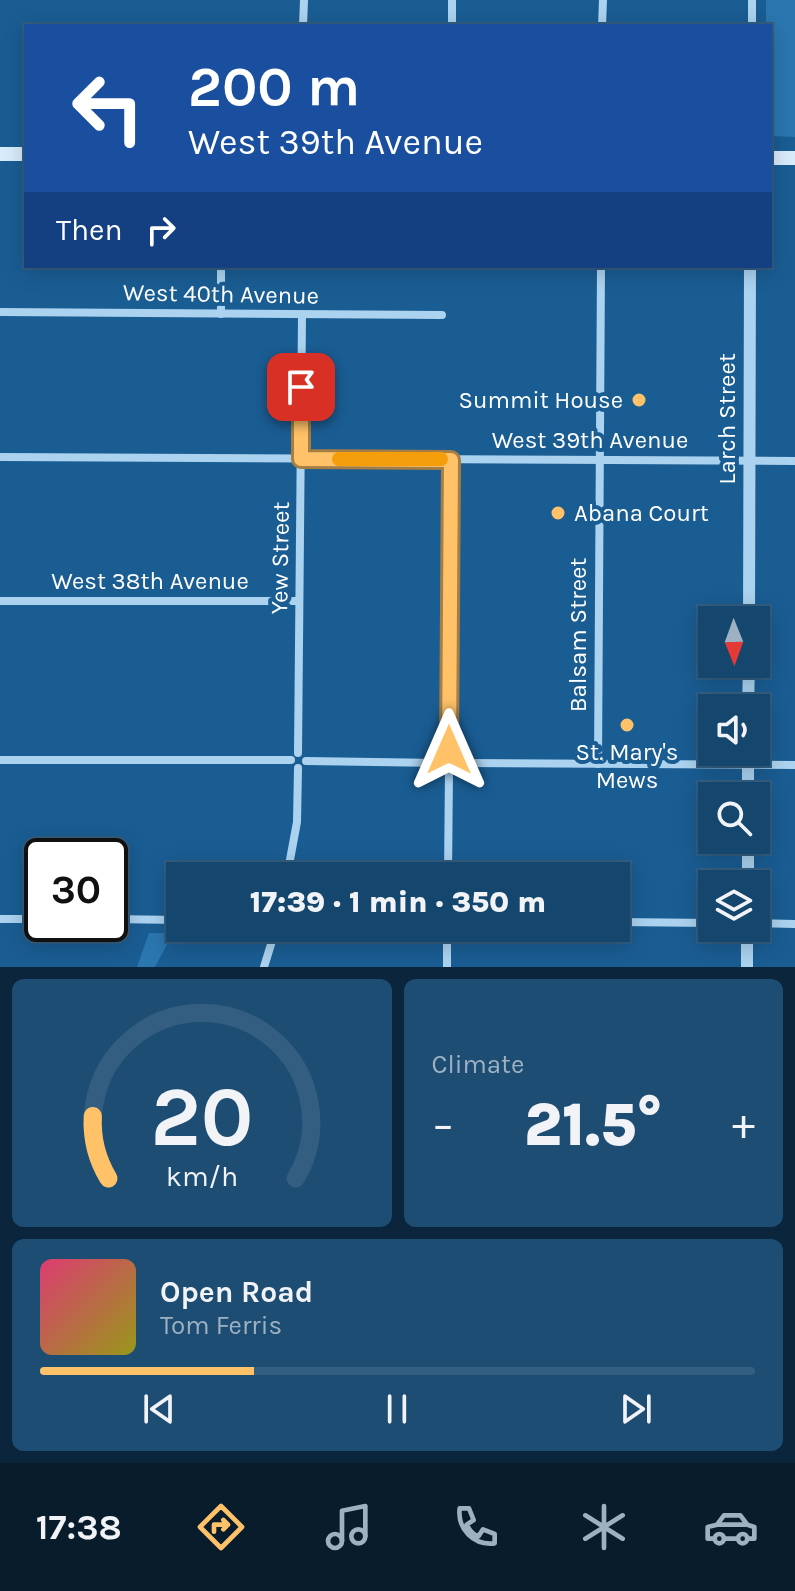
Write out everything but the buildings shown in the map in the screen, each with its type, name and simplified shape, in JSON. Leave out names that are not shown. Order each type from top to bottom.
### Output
[{"type":"main road","points":[[0,154],[24,154]]},
{"type":"main road","points":[[772,158],[795,158]]},
{"type":"street","points":[[303,24],[304,0]]},
{"type":"street","points":[[452,0],[452,24]]},
{"type":"street","points":[[602,24],[603,0]]},
{"type":"street","points":[[752,0],[752,24]]},
{"type":"street","points":[[221,268],[221,314]]},
{"type":"street","name":"Balsam Street","points":[[598,764],[601,268]]},
{"type":"street","name":"Larch Street","points":[[749,606],[750,268]]},
{"type":"street","name":"West 40th Avenue","points":[[0,312],[442,315]]},
{"type":"street","name":"Yew Street","points":[[298,753],[302,316]]},
{"type":"street","name":"West 39th Avenue","points":[[0,457],[795,461]]},
{"type":"street","points":[[449,755],[451,460]]},
{"type":"street","name":"West 38th Avenue","points":[[0,601],[299,601]]},
{"type":"street","points":[[298,753],[304,755],[306,761],[304,766],[298,768],[293,766],[291,760],[298,753]]},
{"type":"street","points":[[449,771],[443,768],[443,757],[454,757],[457,763]]},
{"type":"street","points":[[0,760],[291,760]]},
{"type":"street","points":[[457,763],[598,764],[698,760]]},
{"type":"street","points":[[306,761],[441,763]]},
{"type":"street","points":[[770,761],[795,765]]},
{"type":"street","points":[[449,771],[457,763]]},
{"type":"street","points":[[290,862],[297,822],[298,768]]},
{"type":"street","points":[[448,862],[449,771]]},
{"type":"street","points":[[0,919],[24,919]]},
{"type":"street","points":[[128,919],[166,920]]},
{"type":"street","points":[[630,922],[698,923]]},
{"type":"street","points":[[770,923],[795,924]]},
{"type":"street","points":[[264,967],[272,942]]},
{"type":"street","points":[[447,942],[447,967]]},
{"type":"street","points":[[747,942],[747,967]]},
{"type":"shaded area","points":[[766,0],[795,0],[795,137],[772,136],[772,24],[766,24]]},
{"type":"shaded area","points":[[149,933],[166,933],[168,942],[155,967],[137,967]]},
{"type":"slow traffic","points":[[339,459],[441,459]]},
{"type":"place","name":"Summit House","points":[[639,400]]},
{"type":"place","name":"Abana Court","points":[[558,513]]},
{"type":"place","name":"St. Mary's Mews","points":[[627,725]]},
{"type":"route","points":[[301,387],[301,459],[451,460],[449,750]]}]
